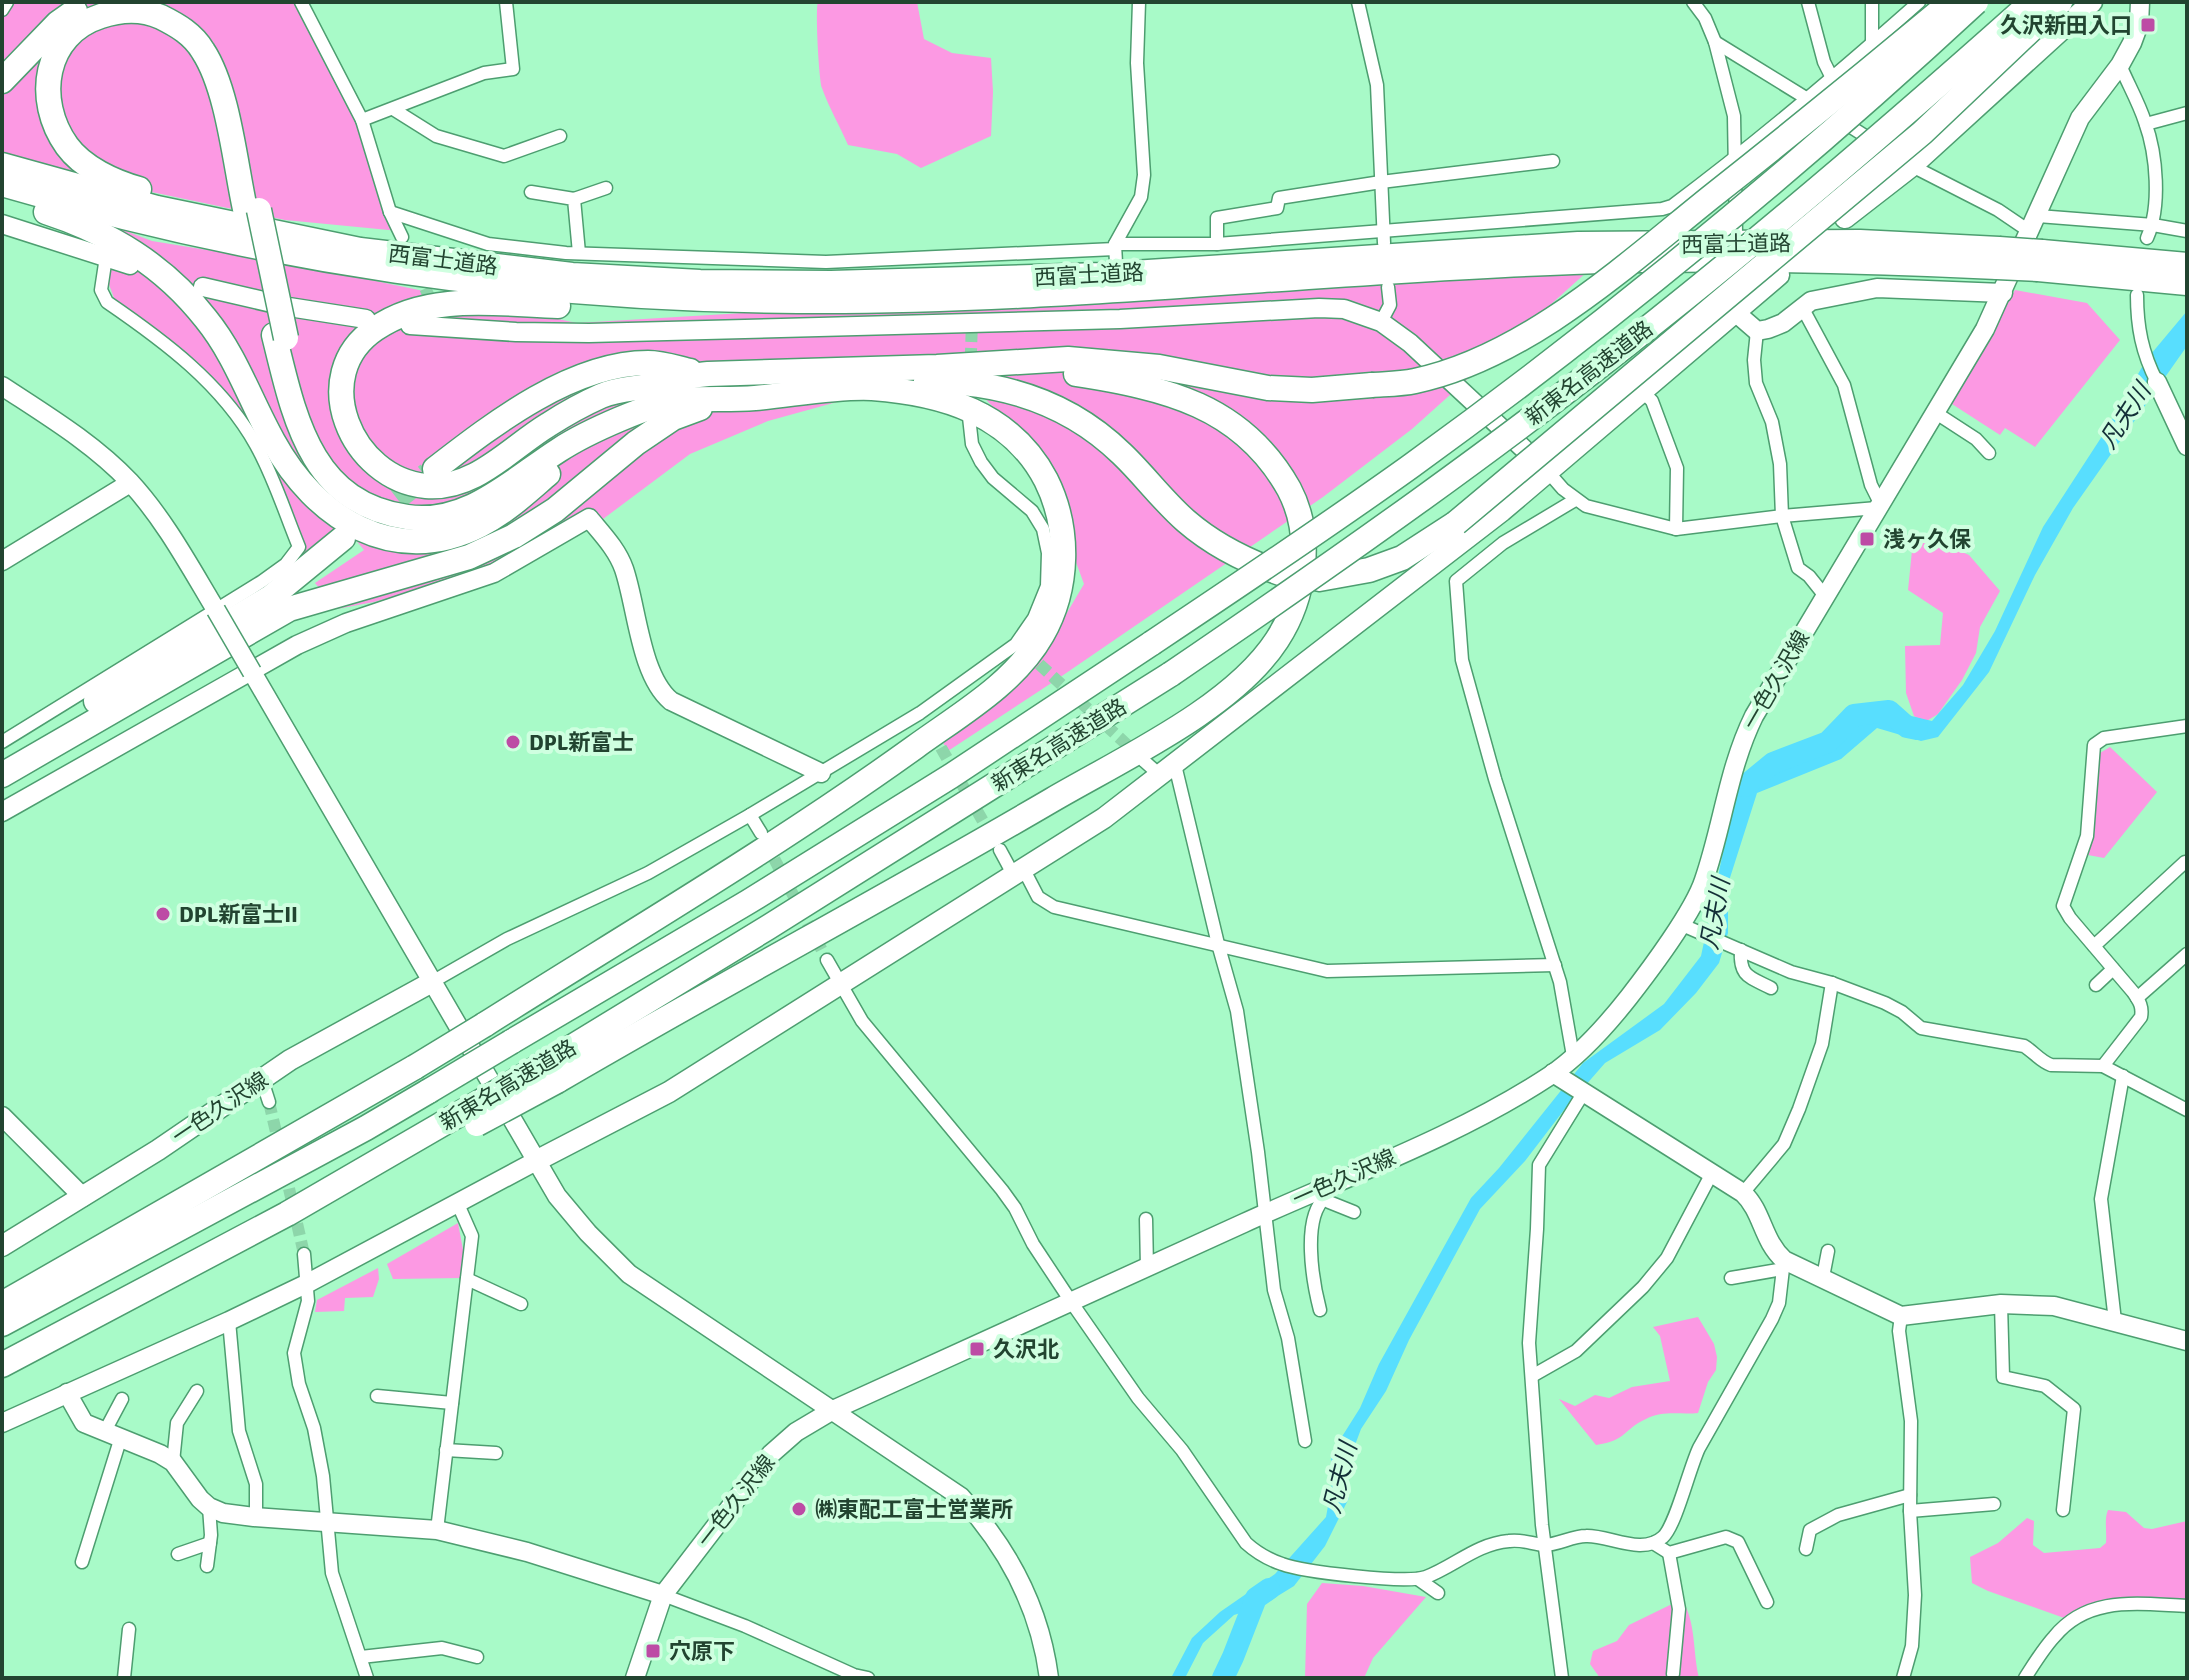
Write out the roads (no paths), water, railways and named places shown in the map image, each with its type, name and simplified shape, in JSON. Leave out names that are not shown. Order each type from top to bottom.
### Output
[{"type":"highway","points":[[2,81],[58,23],[79,8],[97,2]]},
{"type":"highway","points":[[162,2],[201,26],[227,68],[252,210],[280,337],[314,436],[329,461],[345,477],[363,491],[385,501],[427,507],[449,503],[472,494],[556,438],[655,395]]},
{"type":"highway","points":[[2,197],[76,222],[142,256],[183,292],[225,343],[273,442],[299,481],[329,511],[353,526],[373,533],[407,541],[429,541],[479,526],[523,496],[564,459],[679,377],[1068,359],[1159,367],[1283,389],[1312,390],[1413,381],[1446,372],[1515,342],[1556,316],[1790,135],[1951,2]]},
{"type":"highway","name":"新東名高速道路","points":[[2,1324],[429,1091],[748,902],[951,776],[1152,643],[1413,465],[1608,316],[1790,166],[1976,2]]},
{"type":"highway","name":"新東名高速道路","points":[[2,1365],[472,1117],[553,1071],[794,912],[1171,674],[1333,563],[1529,420],[1658,320],[1832,177],[2032,2]]},
{"type":"highway","points":[[1319,579],[1369,570],[1402,558],[1456,523],[1922,133],[2060,2]]},
{"type":"highway","points":[[252,210],[217,79],[194,39],[178,25],[131,10],[89,20],[68,35],[51,63],[47,82],[52,116],[68,147],[93,169],[123,185],[252,219],[576,264]]},
{"type":"highway","name":"西富士道路","points":[[2,165],[157,208],[294,238],[429,259],[576,264],[700,282],[831,283],[1102,275],[1578,244],[1860,242],[1998,258]]},
{"type":"highway","name":"西富士道路","points":[[2,184],[170,228],[359,267],[539,289],[724,300],[816,301],[1103,292],[1576,262],[1998,258],[2036,242],[2187,265]]},
{"type":"highway","name":"西富士道路","points":[[2036,242],[2187,283]]},
{"type":"highway","points":[[724,300],[615,308],[460,302],[422,309],[375,329],[355,347],[342,385],[345,421],[358,446],[382,471],[426,486],[475,476],[546,425],[604,394],[722,400],[934,380],[1015,391],[1051,404],[1088,425],[1186,521],[1224,548],[1289,576]]},
{"type":"highway","points":[[553,1071],[684,1006],[916,880],[1166,734],[1224,694],[1276,642],[1300,590],[1305,554],[1292,495],[1276,465],[1258,445],[1235,424],[1169,394],[1113,380],[995,362]]},
{"type":"highway","points":[[435,469],[505,415],[571,381],[621,366],[650,363],[708,374]]},
{"type":"highway","points":[[2,1304],[484,1025],[881,772],[982,699],[1015,670],[1041,636],[1057,602],[1064,547],[1055,499],[1030,453],[1000,425],[976,410],[936,399],[869,388]]},
{"type":"highway","points":[[2,775],[289,609],[469,557],[514,536],[555,510],[636,443],[673,418],[722,400]]},
{"type":"highway","points":[[2,758],[271,597],[343,538]]},
{"type":"main road","points":[[1845,218],[1912,166],[2092,2]]},
{"type":"main road","points":[[536,1161],[669,1092],[1104,818],[1549,473],[1779,275]]},
{"type":"main road","name":"一色久沢線","points":[[2,1246],[83,1197],[290,1060],[432,982]]},
{"type":"street","points":[[2,10],[7,2]]},
{"type":"street","points":[[301,2],[362,120],[390,212],[402,237]]},
{"type":"street","points":[[362,120],[484,73],[513,69],[506,2]]},
{"type":"street","points":[[1116,252],[1141,197],[1144,175],[1137,63],[1139,2]]},
{"type":"street","points":[[1358,2],[1377,85],[1384,236]]},
{"type":"street","points":[[1693,2],[1705,18],[1715,42],[1734,116],[1736,233]]},
{"type":"street","points":[[1808,2],[1824,62],[1832,78]]},
{"type":"street","points":[[1872,2],[1872,44]]},
{"type":"street","points":[[390,212],[488,244],[528,250],[576,264],[826,262],[1116,252],[1384,236],[1662,209],[1672,206],[1736,159],[1919,2]]},
{"type":"street","name":"一色久沢線","points":[[635,1678],[663,1595],[771,1454],[796,1432],[833,1410],[1264,1214],[1324,1193],[1559,1077],[1573,1056],[1629,997],[1680,924],[1704,881],[1730,776],[1743,739],[1936,413],[2003,293],[2036,242],[2080,118],[2120,65],[2132,43],[2139,24],[2140,2]]},
{"type":"street","points":[[1715,42],[1912,166],[1998,210],[2036,242],[2153,225],[2187,231]]},
{"type":"street","points":[[2120,65],[2146,124],[2157,197],[2153,225],[2147,238]]},
{"type":"street","points":[[393,109],[436,136],[504,156],[560,136]]},
{"type":"street","points":[[2146,124],[2187,113]]},
{"type":"street","points":[[1217,244],[1217,218],[1277,208],[1279,198],[1553,161]]},
{"type":"street","points":[[531,192],[574,199],[606,188]]},
{"type":"street","points":[[574,199],[576,264]]},
{"type":"street","points":[[2,224],[130,265]]},
{"type":"street","points":[[2,742],[216,610],[286,564],[299,547],[275,484],[239,416],[203,375],[107,302],[101,290],[106,257]]},
{"type":"street","points":[[1738,269],[1738,310],[1757,331],[1754,360],[1756,383],[1772,422],[1782,516],[1798,568],[1825,596]]},
{"type":"street","points":[[203,287],[289,307],[366,319]]},
{"type":"street","points":[[1381,322],[1390,305],[1388,287]]},
{"type":"street","points":[[1757,331],[1783,323],[1811,301],[1837,294],[1877,288],[2003,293]]},
{"type":"street","points":[[2137,295],[2139,334],[2146,359],[2187,446]]},
{"type":"street","points":[[410,325],[439,321],[589,333],[1120,311],[1344,309],[1381,322],[1410,343],[1575,500],[1603,512],[1676,529],[1879,506],[1844,385],[1802,307]]},
{"type":"street","points":[[2,386],[64,427],[130,483],[164,525],[557,1196],[629,1274],[961,1497],[985,1523],[1024,1586],[1039,1627],[1049,1678]]},
{"type":"street","points":[[1643,392],[1652,401],[1677,468],[1676,529]]},
{"type":"street","points":[[1936,413],[1976,439],[1989,453]]},
{"type":"street","points":[[432,982],[507,939],[648,873],[750,815],[920,713],[1019,646],[1047,586],[1048,553],[1043,529],[1032,511],[993,478],[981,462],[972,444],[969,417]]},
{"type":"street","points":[[2,561],[130,483]]},
{"type":"street","points":[[1573,1056],[1555,965],[1495,779],[1462,660],[1456,581],[1503,543],[1575,500]]},
{"type":"street","points":[[2,812],[297,645],[346,623],[494,573],[589,518],[608,540],[623,566],[659,692],[671,701],[821,773]]},
{"type":"street","points":[[920,713],[929,727]]},
{"type":"street","points":[[2103,1066],[2141,1017],[2142,1004],[2063,906],[2087,836],[2094,745],[2104,738],[2187,726]]},
{"type":"street","points":[[1144,761],[1168,771],[1237,1011],[1274,1290],[1288,1338],[1305,1441]]},
{"type":"street","points":[[750,815],[761,833]]},
{"type":"street","points":[[1000,850],[1047,905],[1327,971],[1555,965]]},
{"type":"street","points":[[2094,946],[2185,862]]},
{"type":"street","points":[[1680,924],[1791,972],[1832,983],[1894,1007],[1921,1028],[2024,1046],[2051,1065],[2103,1066],[2187,1110]]},
{"type":"street","points":[[1737,948],[1743,972],[1771,988]]},
{"type":"street","points":[[2137,998],[2187,954]]},
{"type":"street","points":[[827,960],[862,1021],[1015,1208],[1033,1244],[1072,1303],[1138,1398],[1182,1450],[1246,1543],[1258,1555],[1305,1571],[1418,1579],[1428,1577],[1484,1545],[1523,1540],[1545,1545],[1584,1536],[1628,1544],[1653,1543],[1663,1537],[1674,1519],[1689,1468],[1779,1303],[1783,1264],[1772,1249],[1751,1201],[1743,1193],[1559,1077]]},
{"type":"street","points":[[2096,985],[2113,969]]},
{"type":"street","points":[[1743,1193],[1784,1144],[1799,1109],[1822,1044],[1832,983]]},
{"type":"street","points":[[2115,1321],[2101,1199],[2123,1076]]},
{"type":"street","points":[[262,1080],[269,1102]]},
{"type":"street","points":[[1562,1678],[1545,1545],[1529,1343],[1539,1165],[1584,1092]]},
{"type":"street","points":[[2,1116],[83,1197]]},
{"type":"street","points":[[2,1423],[308,1283],[536,1161]]},
{"type":"street","points":[[1532,1376],[1576,1351],[1643,1287],[1667,1258],[1712,1173]]},
{"type":"street","points":[[1324,1193],[1329,1202],[1354,1212]]},
{"type":"street","points":[[1320,1310],[1311,1248],[1314,1219],[1324,1193]]},
{"type":"street","points":[[437,1530],[472,1236],[457,1202]]},
{"type":"street","points":[[1146,1219],[1147,1268]]},
{"type":"street","points":[[1823,1277],[1828,1251]]},
{"type":"street","points":[[304,1254],[308,1301],[294,1353],[323,1476],[332,1573],[367,1678]]},
{"type":"street","points":[[1731,1278],[1783,1264],[1823,1277],[1901,1316],[2001,1304],[2054,1306],[2187,1341]]},
{"type":"street","points":[[467,1279],[521,1304]]},
{"type":"street","points":[[2001,1304],[2003,1377],[2045,1386],[2074,1409],[2063,1510]]},
{"type":"street","points":[[1901,1316],[1899,1331],[1911,1421],[1910,1511],[1915,1595],[1912,1646],[1903,1678]]},
{"type":"street","points":[[229,1321],[239,1431],[256,1484],[256,1517]]},
{"type":"street","points":[[173,1462],[177,1423],[197,1391]]},
{"type":"street","points":[[67,1393],[84,1423],[173,1462],[209,1507],[223,1513],[437,1530],[527,1552],[663,1595],[745,1626],[838,1673],[868,1678]]},
{"type":"street","points":[[377,1396],[452,1403]]},
{"type":"street","points":[[82,1562],[122,1399]]},
{"type":"street","points":[[446,1450],[496,1453]]},
{"type":"street","points":[[1806,1549],[1810,1530],[1829,1520],[1910,1495]]},
{"type":"street","points":[[1910,1511],[1994,1504]]},
{"type":"street","points":[[207,1566],[209,1507]]},
{"type":"street","points":[[1653,1543],[1669,1553],[1726,1537],[1738,1542],[1767,1602]]},
{"type":"street","points":[[178,1554],[210,1543]]},
{"type":"street","points":[[1669,1553],[1679,1609],[1673,1674]]},
{"type":"street","points":[[1418,1579],[1438,1593]]},
{"type":"street","points":[[2025,1678],[2054,1636],[2074,1618],[2092,1608],[2114,1603],[2187,1606]]},
{"type":"street","points":[[124,1678],[129,1629]]},
{"type":"street","points":[[361,1657],[442,1648],[477,1657]]},
{"type":"water","points":[[2187,311],[2187,346],[2073,508],[2035,575],[1989,672],[1938,737],[1921,741],[1877,728],[1841,759],[1757,793],[1728,884],[1728,933],[1719,963],[1696,993],[1660,1030],[1605,1063],[1525,1161],[1480,1209],[1409,1340],[1386,1391],[1361,1429],[1346,1469],[1349,1498],[1325,1546],[1294,1586],[1260,1607],[1234,1615],[1203,1643],[1185,1678],[1171,1678],[1192,1638],[1220,1612],[1275,1574],[1326,1517],[1332,1484],[1331,1454],[1360,1408],[1379,1364],[1471,1198],[1583,1063],[1664,1004],[1701,956],[1735,796],[1744,780],[1767,768],[1829,746],[1854,715],[1903,714],[1932,721],[1963,685],[1995,631],[2043,527],[2108,427],[2146,360]]},
{"type":"waterway","name":"凡夫川","points":[[1745,786],[1773,763],[1828,742],[1854,715],[1889,711],[1907,727],[1917,729]]},
{"type":"waterway","points":[[1223,1678],[1256,1598],[1269,1589]]},
{"type":"tunnel","points":[[418,272],[435,310]]},
{"type":"tunnel","points":[[969,414],[972,321]]},
{"type":"tunnel","points":[[368,520],[428,474]]},
{"type":"tunnel","points":[[1026,652],[1136,753]]},
{"type":"tunnel","points":[[932,732],[992,837]]},
{"type":"tunnel","points":[[766,843],[827,960]]},
{"type":"tunnel","points":[[269,1102],[279,1145]]},
{"type":"tunnel","points":[[285,1171],[304,1254]]},
{"type":"place","name":"久沢新田入口","points":[[2148,25]]},
{"type":"place","name":"浅ヶ久保","points":[[1867,539]]},
{"type":"place","name":"DPL新富士","points":[[513,742]]},
{"type":"place","name":"DPL新富士II","points":[[163,914]]},
{"type":"place","name":"久沢北","points":[[977,1349]]},
{"type":"place","name":"㈱東配工富士営業所","points":[[799,1509]]},
{"type":"place","name":"穴原下","points":[[653,1651]]}]
